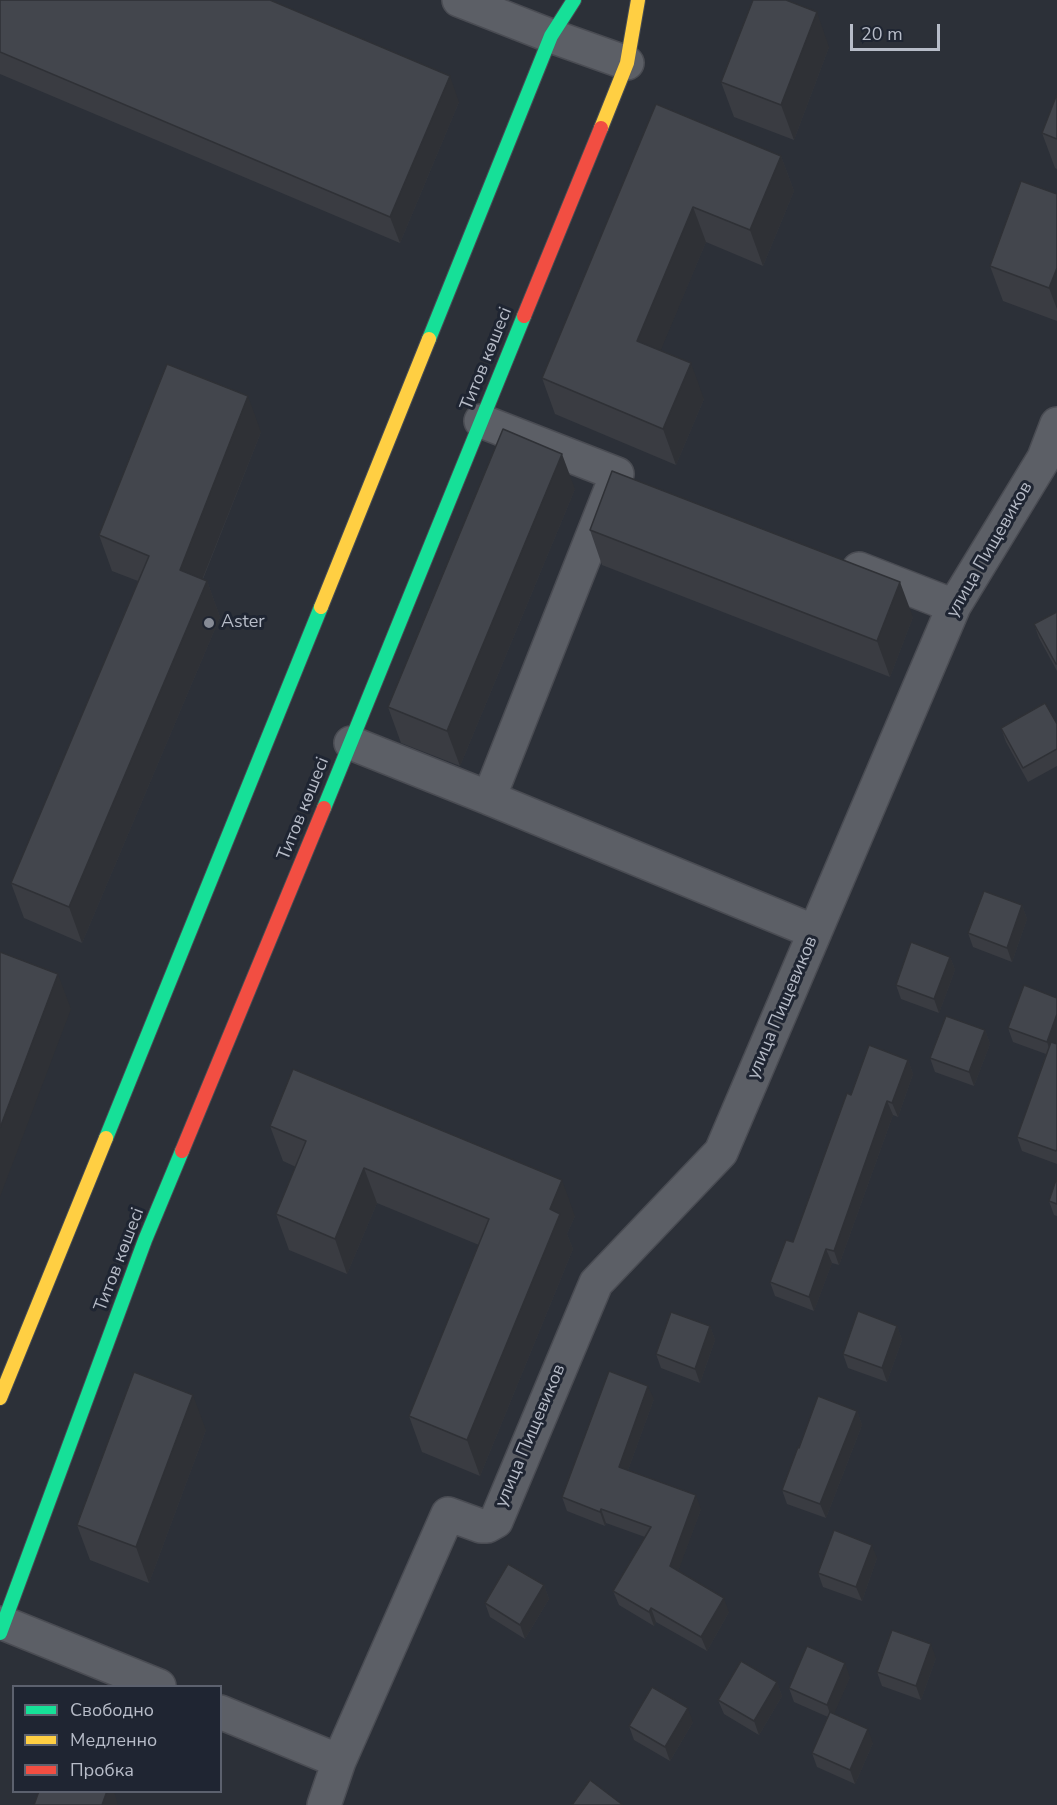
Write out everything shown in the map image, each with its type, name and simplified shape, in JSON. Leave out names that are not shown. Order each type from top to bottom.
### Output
[{"type":"highway","points":[[0,1398],[551,36],[574,0]]},
{"type":"highway","name":"Титов көшесі","points":[[2,1628],[145,1240],[351,743],[627,63],[638,0]]},
{"type":"street","points":[[459,0],[627,63]]},
{"type":"street","points":[[481,421],[628,479],[489,798]]},
{"type":"street","name":"улица Пищевиков","points":[[339,1761],[448,1514],[481,1526],[487,1526],[496,1521],[596,1283],[721,1152],[954,606],[1044,458],[1057,424]]},
{"type":"street","points":[[835,559],[954,606]]},
{"type":"street","points":[[351,743],[815,932]]},
{"type":"street","points":[[2,1628],[156,1685]]},
{"type":"street","points":[[222,1713],[339,1761],[324,1805]]},
{"type":"building","points":[[0,0],[270,0],[450,76],[390,217],[0,52]]},
{"type":"building","points":[[753,0],[786,0],[817,12],[781,105],[721,82]]},
{"type":"building","points":[[1057,94],[1057,139],[1042,133]]},
{"type":"building","points":[[656,104],[781,156],[750,230],[693,207],[637,341],[691,363],[663,429],[542,378]]},
{"type":"building","points":[[1021,181],[1057,194],[1057,268],[1049,288],[990,266]]},
{"type":"building","points":[[167,364],[248,396],[180,570],[207,581],[69,907],[11,883],[149,556],[99,535]]},
{"type":"building","points":[[503,429],[562,454],[447,731],[388,707]]},
{"type":"building","points":[[612,471],[900,582],[877,641],[590,530]]},
{"type":"building","points":[[1057,612],[1057,664],[1056,664],[1034,624]]},
{"type":"building","points":[[1045,703],[1057,724],[1057,749],[1023,768],[1001,728]]},
{"type":"building","points":[[984,891],[1022,905],[1007,948],[968,933]]},
{"type":"building","points":[[911,942],[950,957],[934,999],[896,985]]},
{"type":"building","points":[[0,952],[58,974],[0,1128]]},
{"type":"building","points":[[1024,985],[1057,998],[1057,1014],[1047,1042],[1008,1028]]},
{"type":"building","points":[[946,1016],[985,1030],[969,1072],[930,1058]]},
{"type":"building","points":[[1051,1042],[1057,1044],[1056,1151],[1017,1137]]},
{"type":"building","points":[[869,1045],[908,1060],[892,1103],[887,1101],[834,1251],[826,1249],[809,1297],[770,1282],[786,1240],[793,1242],[847,1093],[851,1095]]},
{"type":"building","points":[[293,1069],[562,1180],[550,1209],[560,1214],[467,1440],[409,1416],[489,1219],[364,1168],[335,1239],[276,1214],[306,1141],[270,1126]]},
{"type":"building","points":[[1057,1177],[1057,1204],[1049,1201]]},
{"type":"building","points":[[858,1311],[897,1326],[882,1368],[843,1354]]},
{"type":"building","points":[[671,1312],[710,1326],[695,1369],[656,1354]]},
{"type":"building","points":[[609,1371],[648,1386],[619,1467],[696,1495],[670,1566],[724,1598],[701,1637],[651,1608],[649,1612],[613,1591],[651,1527],[601,1509],[600,1512],[562,1497]]},
{"type":"building","points":[[134,1372],[193,1395],[136,1547],[77,1525]]},
{"type":"building","points":[[818,1396],[857,1411],[820,1504],[782,1490]]},
{"type":"building","points":[[834,1530],[872,1545],[856,1587],[818,1573]]},
{"type":"building","points":[[508,1564],[544,1585],[520,1625],[485,1603]]},
{"type":"building","points":[[892,1630],[931,1644],[916,1686],[877,1672]]},
{"type":"building","points":[[807,1646],[845,1663],[827,1705],[789,1688]]},
{"type":"building","points":[[741,1661],[777,1682],[754,1721],[718,1700]]},
{"type":"building","points":[[652,1687],[688,1708],[665,1747],[629,1726]]},
{"type":"building","points":[[830,1712],[868,1729],[850,1770],[812,1753]]},
{"type":"building","points":[[590,1780],[623,1805],[572,1805]]},
{"type":"building","points":[[38,1793],[106,1793],[102,1805],[34,1805]]},
{"type":"traffic: fast","points":[[429,339],[551,36],[574,0]]},
{"type":"traffic: fast","points":[[324,808],[524,316]]},
{"type":"traffic: fast","points":[[106,1138],[321,607]]},
{"type":"traffic: fast","points":[[0,1633],[145,1240],[182,1151]]},
{"type":"traffic: slow","points":[[601,128],[627,63],[638,0]]},
{"type":"traffic: slow","points":[[321,607],[429,339]]},
{"type":"traffic: slow","points":[[0,1398],[106,1138]]},
{"type":"traffic: jam","points":[[524,316],[601,128]]},
{"type":"traffic: jam","points":[[182,1151],[324,808]]},
{"type":"place","name":"Aster","points":[[209,623]]}]
